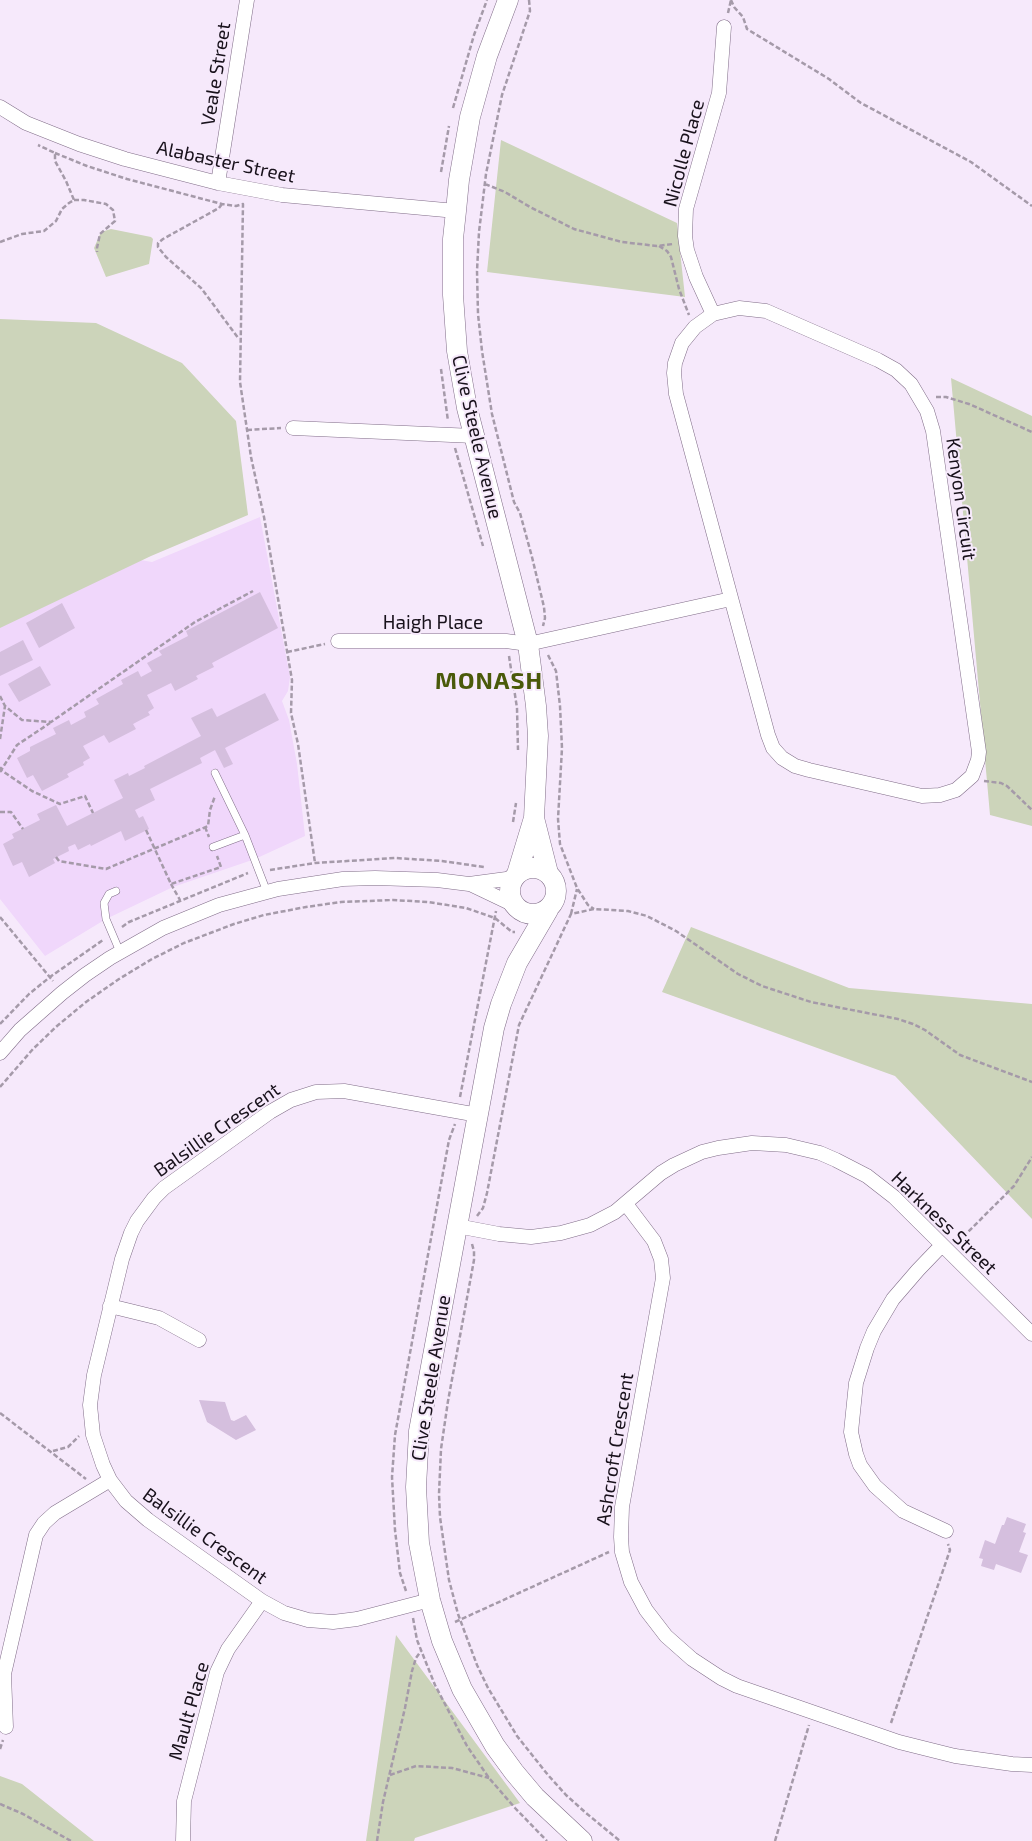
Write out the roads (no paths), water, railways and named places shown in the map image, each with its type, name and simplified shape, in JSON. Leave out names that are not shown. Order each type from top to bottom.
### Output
[{"type":"street","name":"Veale Street","points":[[218,183],[247,0]]},
{"type":"street","name":"Clive Steele Avenue","points":[[508,0],[487,56],[470,117],[459,180],[456,211],[453,295],[457,351],[467,408],[528,644],[536,706],[538,736],[534,818],[516,876]]},
{"type":"street","name":"Nicolle Place","points":[[713,314],[696,277],[687,250],[685,227],[686,209],[719,93],[724,27]]},
{"type":"street","name":"Alabaster Street","points":[[0,107],[36,127],[114,155],[218,183],[282,195],[456,211]]},
{"type":"street","name":"Kenyon Circuit","points":[[739,308],[766,311],[878,360],[896,370],[917,392],[927,411],[933,431],[977,742],[978,760],[972,776],[956,790],[940,795],[922,796],[795,766],[782,758],[773,748],[676,394],[675,362],[682,343],[695,326],[713,314],[739,308]]},
{"type":"street","points":[[293,428],[474,436]]},
{"type":"street","points":[[528,644],[731,599]]},
{"type":"street","name":"Haigh Place","points":[[338,641],[506,641],[528,644]]},
{"type":"street","name":"Clive Steele Avenue","points":[[534,818],[548,873]]},
{"type":"street","points":[[0,1053],[20,1030],[85,975],[120,952],[171,925],[219,905],[267,892],[342,879],[437,880],[469,884],[516,876],[529,868],[536,868],[548,873],[556,884],[557,892],[556,899],[548,910],[535,915],[522,912],[515,906],[469,884]]},
{"type":"street","points":[[515,906],[510,894],[516,876]]},
{"type":"street","name":"Clive Steele Avenue","points":[[515,906],[521,934],[517,963]]},
{"type":"street","name":"Clive Steele Avenue","points":[[548,910],[517,963],[494,1028],[419,1430],[416,1487],[419,1543],[430,1600],[449,1660],[462,1689],[495,1746],[535,1797],[582,1841]]},
{"type":"street","name":"Balsillie Crescent","points":[[430,1600],[357,1619],[333,1622],[300,1618],[284,1613],[262,1601],[148,1520],[126,1501],[110,1480],[103,1465],[92,1435],[90,1405],[94,1375],[122,1259],[131,1233],[154,1198],[164,1188],[270,1112],[291,1100],[316,1092],[344,1091],[478,1115]]},
{"type":"street","name":"Harkness Street","points":[[457,1226],[499,1234],[531,1237],[561,1234],[590,1225],[615,1212],[660,1173],[702,1152],[752,1144],[786,1145],[820,1153],[867,1176],[894,1197],[1032,1334]]},
{"type":"street","name":"Ashcroft Crescent","points":[[626,1204],[654,1241],[661,1259],[663,1278],[622,1507],[622,1546],[631,1582],[646,1610],[666,1636],[692,1659],[737,1686],[886,1738],[955,1756],[1032,1765]]},
{"type":"street","points":[[946,1248],[918,1270],[893,1299],[874,1331],[856,1383],[851,1432],[860,1465],[875,1486],[903,1510],[946,1531]]},
{"type":"street","points":[[110,1306],[159,1318],[199,1340]]},
{"type":"street","points":[[6,1726],[4,1674],[36,1535],[44,1523],[55,1513],[110,1480]]},
{"type":"street","name":"Mault Place","points":[[183,1841],[184,1801],[217,1672],[228,1649],[262,1601]]},
{"type":"lane","points":[[215,774],[245,835],[267,892]]},
{"type":"lane","points":[[213,847],[245,835]]},
{"type":"lane","points":[[116,890],[109,894],[104,903],[106,919],[120,952]]},
{"type":"district","name":"MONASH","points":[[489,681]]}]
